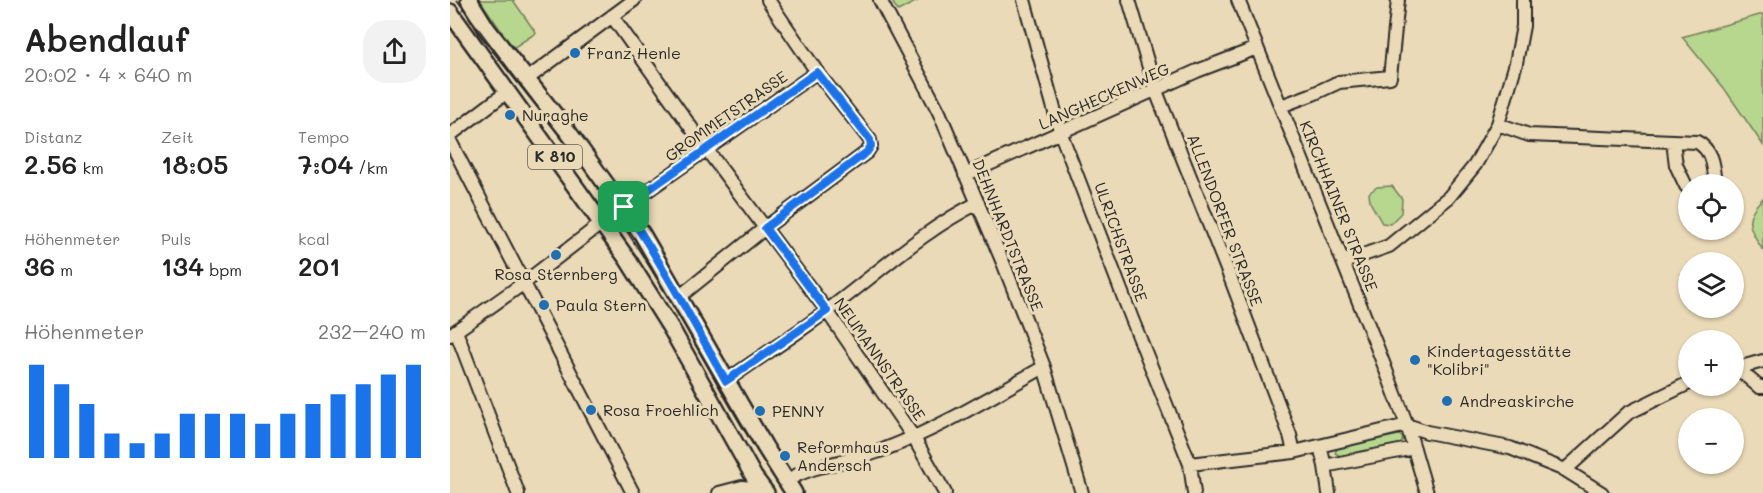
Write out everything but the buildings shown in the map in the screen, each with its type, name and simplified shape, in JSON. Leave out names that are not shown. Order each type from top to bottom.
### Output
[{"type":"main road","name":"K 810","points":[[470,0],[487,29],[624,207],[790,487]]},
{"type":"main road","name":"K 810","points":[[450,12],[628,260],[672,330],[764,491]]},
{"type":"main road","points":[[512,98],[513,84],[523,74]]},
{"type":"street","points":[[523,74],[634,0]]},
{"type":"street","points":[[679,297],[765,228],[867,152],[871,146],[870,140],[817,72],[768,0]]},
{"type":"street","name":"DEHNHARDTSTRASSE","points":[[880,0],[939,112],[978,203],[1044,367],[1082,493]]},
{"type":"street","name":"ULRICHSTRASSE","points":[[1024,0],[1061,134],[1190,464],[1194,493]]},
{"type":"street","name":"ALLENDORFER STRASSE","points":[[1129,0],[1156,91],[1236,293],[1290,435],[1294,452]]},
{"type":"street","name":"KIRCHHAINER STRASSE","points":[[1238,0],[1407,425],[1427,493]]},
{"type":"street","points":[[1281,106],[1339,82],[1390,77],[1398,0]]},
{"type":"street","points":[[1343,262],[1389,246],[1449,197],[1475,165],[1498,124],[1523,26],[1523,0]]},
{"type":"street","name":"NEUMANNSTRASSE","points":[[612,16],[707,150],[827,311],[914,438],[945,493]]},
{"type":"street","name":"LANGHECKENWEG","points":[[965,175],[1061,134],[1197,71],[1257,48]]},
{"type":"street","name":"GROMMETSTRASSE","points":[[624,207],[817,72]]},
{"type":"street","points":[[450,135],[512,98]]},
{"type":"street","points":[[1498,124],[1529,135],[1697,142],[1703,145],[1712,161],[1714,174]]},
{"type":"street","points":[[450,141],[633,493]]},
{"type":"street","points":[[1673,142],[1676,165],[1680,174]]},
{"type":"street","points":[[726,381],[827,311],[955,214],[978,203]]},
{"type":"street","points":[[518,493],[453,333],[524,283],[602,223]]},
{"type":"street","points":[[1744,366],[1763,361]]},
{"type":"street","points":[[790,487],[808,468],[876,453],[914,438],[1044,367]]},
{"type":"street","points":[[1744,376],[1759,387],[1763,387]]},
{"type":"street","points":[[1565,470],[1628,413],[1678,388]]},
{"type":"street","points":[[1190,464],[1294,452],[1407,425],[1427,432],[1510,448],[1565,470],[1602,493]]},
{"type":"street","points":[[1320,446],[1329,493]]},
{"type":"street","points":[[1325,466],[1414,448]]},
{"type":"street","points":[[726,491],[743,477],[746,463]]},
{"type":"street","points":[[726,491],[746,487],[764,491]]},
{"type":"green space","points":[[480,0],[513,0],[536,33],[513,48]]},
{"type":"green space","points":[[891,0],[919,0],[898,11]]},
{"type":"green space","points":[[1763,14],[1763,145],[1724,88],[1682,37]]},
{"type":"green space","points":[[1392,186],[1402,199],[1401,213],[1390,224],[1382,223],[1370,202],[1369,193],[1377,187]]},
{"type":"green space","points":[[1763,198],[1763,251],[1751,229],[1750,218]]},
{"type":"green space","points":[[1399,435],[1403,438],[1401,444],[1340,456],[1335,453],[1338,447]]},
{"type":"tram line","points":[[457,0],[616,215],[656,277],[764,463],[784,493]]},
{"type":"place","name":"Franz Henle","points":[[575,53]]},
{"type":"place","name":"Nuraghe","points":[[510,115]]},
{"type":"place","name":"Rosa Sternberg","points":[[556,255]]},
{"type":"place","name":"Paula Stern","points":[[544,305]]},
{"type":"place","name":"Kindertagesstätte \"Kolibri\"","points":[[1415,360]]},
{"type":"place","name":"Andreaskirche","points":[[1447,401]]},
{"type":"place","name":"Rosa Froehlich","points":[[591,410]]},
{"type":"place","name":"PENNY","points":[[760,411]]},
{"type":"place","name":"Reformhaus Andersch","points":[[785,456]]},
{"type":"route","points":[[817,72],[870,140],[871,146],[867,152],[765,228],[827,311],[726,381],[679,297],[624,207],[817,72]]}]
